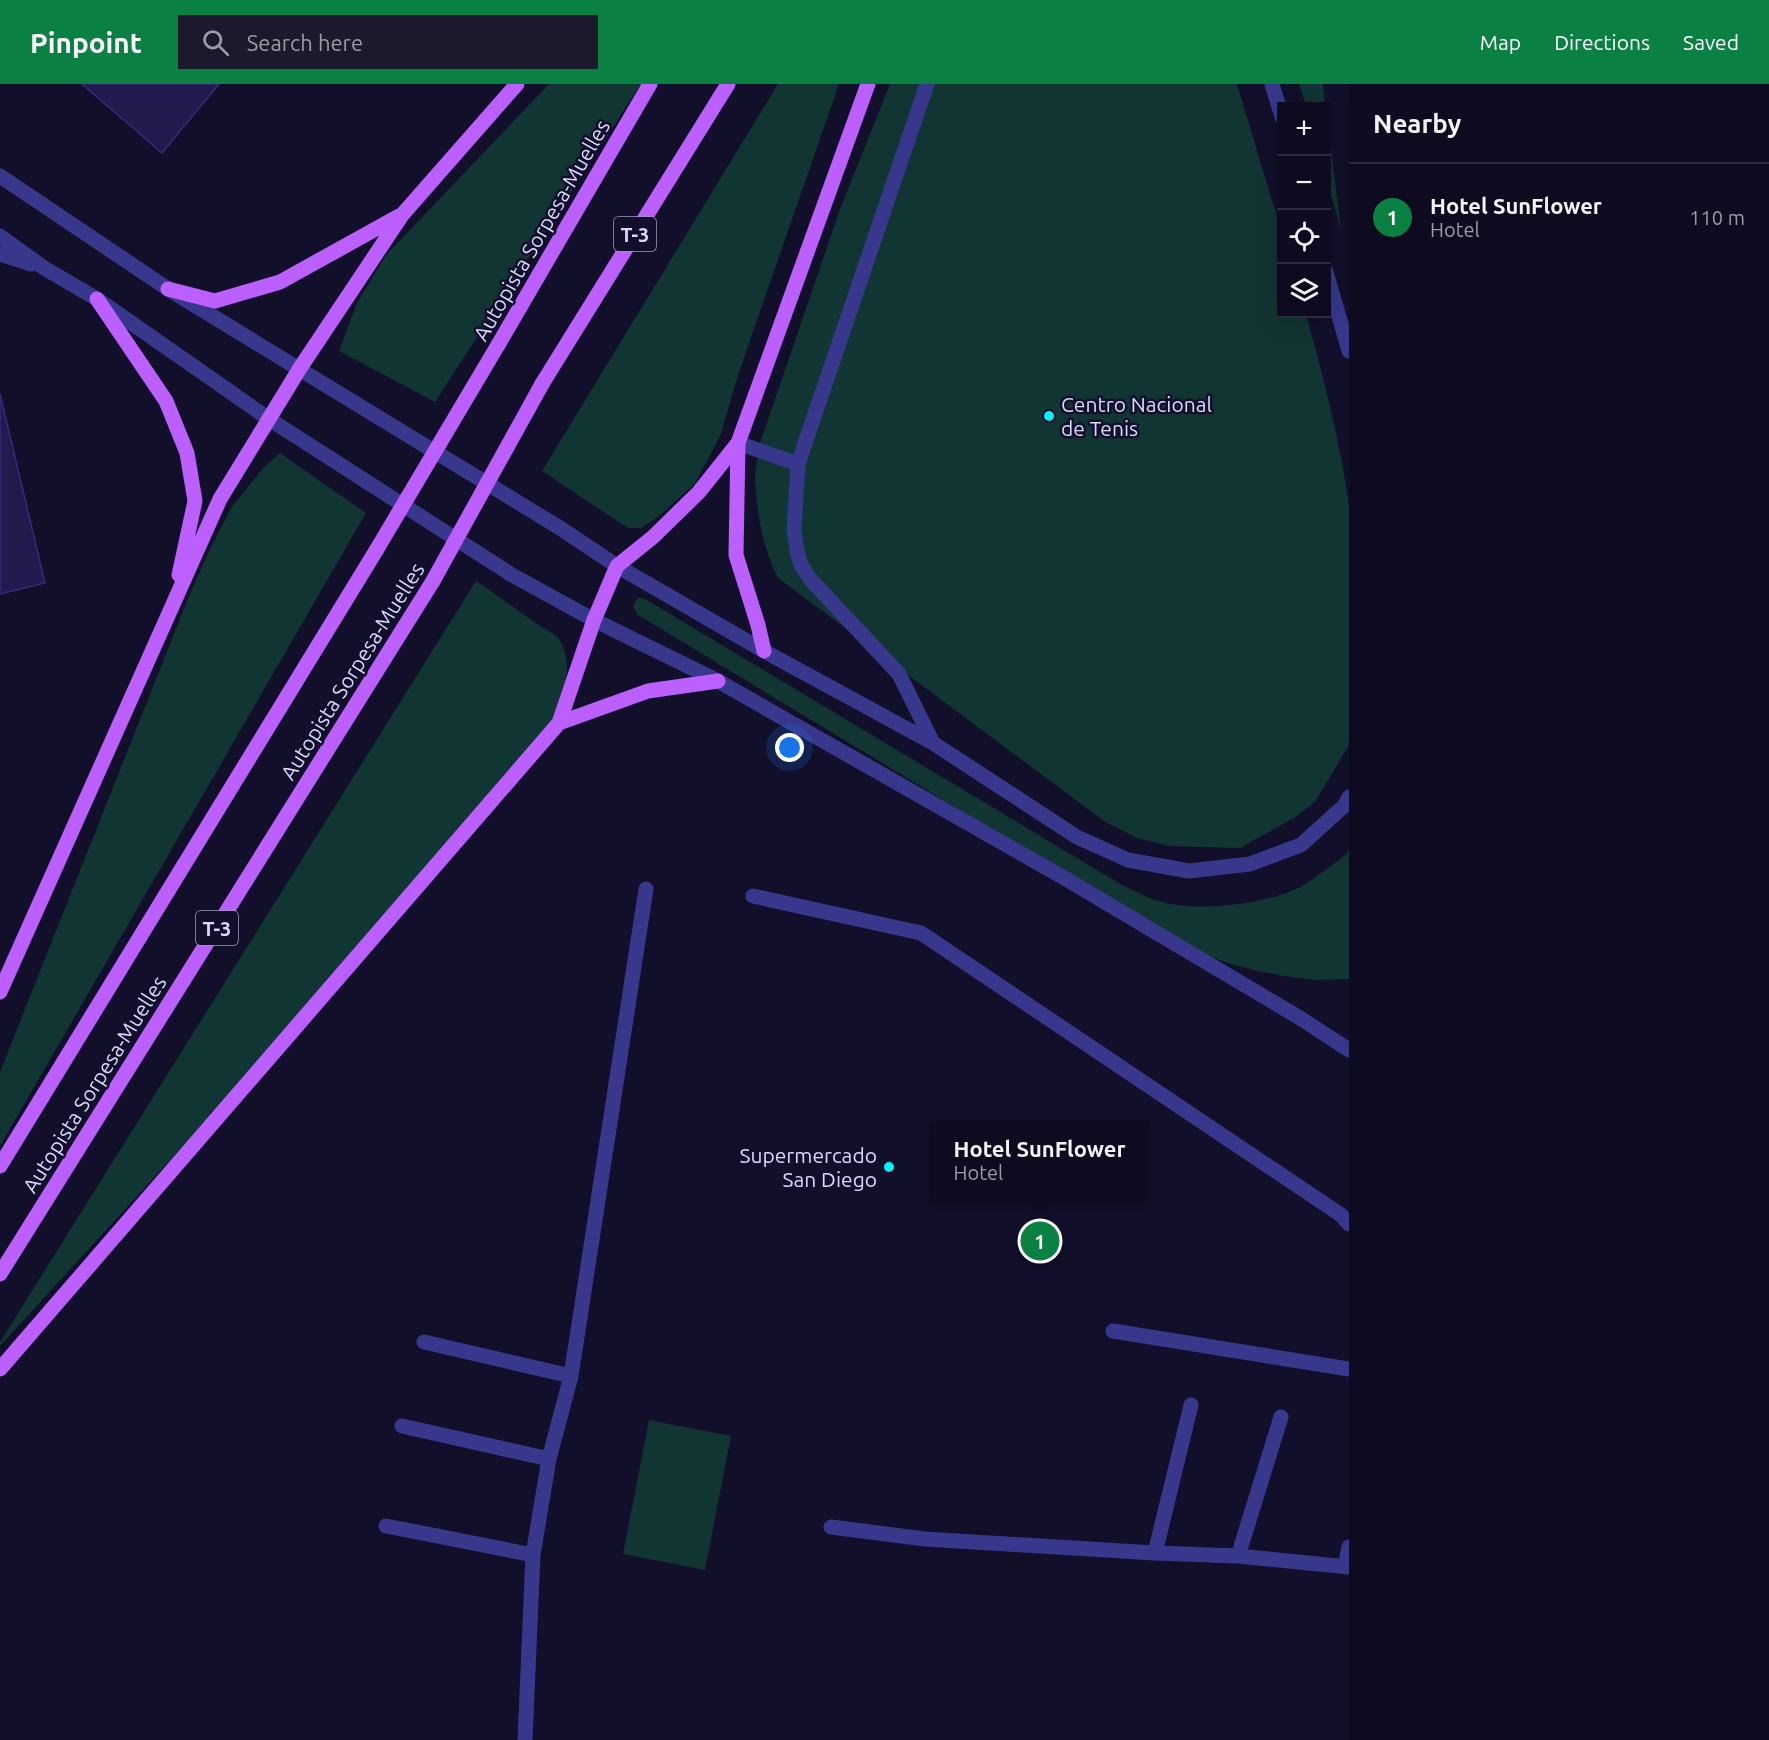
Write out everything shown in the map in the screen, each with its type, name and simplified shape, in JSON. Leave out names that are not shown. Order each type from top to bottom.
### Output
[{"type":"main road","points":[[0,992],[220,499],[300,368],[402,215],[517,84]]},
{"type":"main road","name":"Autopista Sorpesa-Muelles","points":[[0,1166],[377,549],[650,84]]},
{"type":"main road","name":"Autopista Sorpesa-Muelles","points":[[0,1274],[433,581],[542,384],[728,84]]},
{"type":"main road","points":[[0,1369],[559,723],[594,620],[617,566],[653,537],[699,492],[738,443],[868,84]]},
{"type":"main road","points":[[168,289],[215,301],[280,282],[402,215]]},
{"type":"main road","points":[[97,299],[166,400],[187,453],[195,501],[172,604]]},
{"type":"main road","points":[[738,443],[736,555],[764,651]]},
{"type":"main road","points":[[559,723],[648,691],[718,681]]},
{"type":"street","points":[[927,84],[798,464],[795,530],[801,565],[811,580],[899,674],[933,743]]},
{"type":"street","points":[[1272,84],[1277,102]]},
{"type":"street","points":[[0,176],[168,289],[560,528],[617,566],[764,651],[933,743],[1077,837],[1128,860],[1189,871],[1250,864],[1301,845],[1345,805],[1349,797]]},
{"type":"street","points":[[0,236],[44,268],[97,299],[269,419],[512,575],[594,620],[718,681],[1066,879],[1300,1017],[1349,1050]]},
{"type":"street","points":[[0,254],[44,268]]},
{"type":"street","points":[[1331,289],[1349,351]]},
{"type":"street","points":[[738,443],[798,464]]},
{"type":"street","points":[[525,1740],[533,1555],[549,1459],[571,1376],[646,889]]},
{"type":"street","points":[[753,896],[921,933],[1341,1215],[1349,1224]]},
{"type":"street","points":[[1113,1331],[1349,1369]]},
{"type":"street","points":[[424,1342],[571,1376]]},
{"type":"street","points":[[1155,1553],[1191,1405]]},
{"type":"street","points":[[1238,1556],[1281,1417]]},
{"type":"street","points":[[402,1426],[549,1459]]},
{"type":"street","points":[[386,1526],[533,1555]]},
{"type":"street","points":[[831,1527],[925,1539],[1238,1556],[1347,1567],[1349,1547]]},
{"type":"green space","points":[[549,84],[641,84],[435,402],[339,351],[357,303],[386,255]]},
{"type":"green space","points":[[778,84],[839,84],[738,375],[721,434],[695,484],[658,517],[641,528],[628,528],[542,471]]},
{"type":"green space","name":"Centro Nacional de Tenis","points":[[890,84],[1237,84],[1277,217],[1277,318],[1307,318],[1336,433],[1349,506],[1349,745],[1315,802],[1294,818],[1240,848],[1168,846],[1137,838],[1104,821],[778,578],[768,555],[759,519],[755,481],[760,443],[840,209]]},
{"type":"green space","points":[[1299,84],[1323,84],[1325,102],[1305,102]]},
{"type":"green space","points":[[1331,148],[1341,230],[1331,195]]},
{"type":"green space","points":[[280,453],[366,513],[0,1146],[0,1072],[189,596],[231,508],[263,468]]},
{"type":"green space","points":[[476,581],[559,639],[566,659],[566,680],[560,703],[537,747],[497,803],[0,1346],[0,1342]]},
{"type":"green space","points":[[638,598],[647,600],[1122,885],[1154,900],[1181,905],[1216,906],[1271,898],[1302,886],[1349,850],[1349,979],[1315,980],[1258,971],[1224,962],[1194,949],[1138,918],[638,615],[633,606]]},
{"type":"green space","points":[[649,1420],[731,1436],[705,1570],[623,1554]]},
{"type":"building","points":[[82,84],[219,84],[162,153]]},
{"type":"building","points":[[0,394],[45,583],[0,594]]},
{"type":"place","name":"Centro Nacional de Tenis","points":[[1049,416]]},
{"type":"place","name":"Supermercado San Diego","points":[[889,1167]]},
{"type":"place","name":"Hotel SunFlower","points":[[1040,1241]]}]
